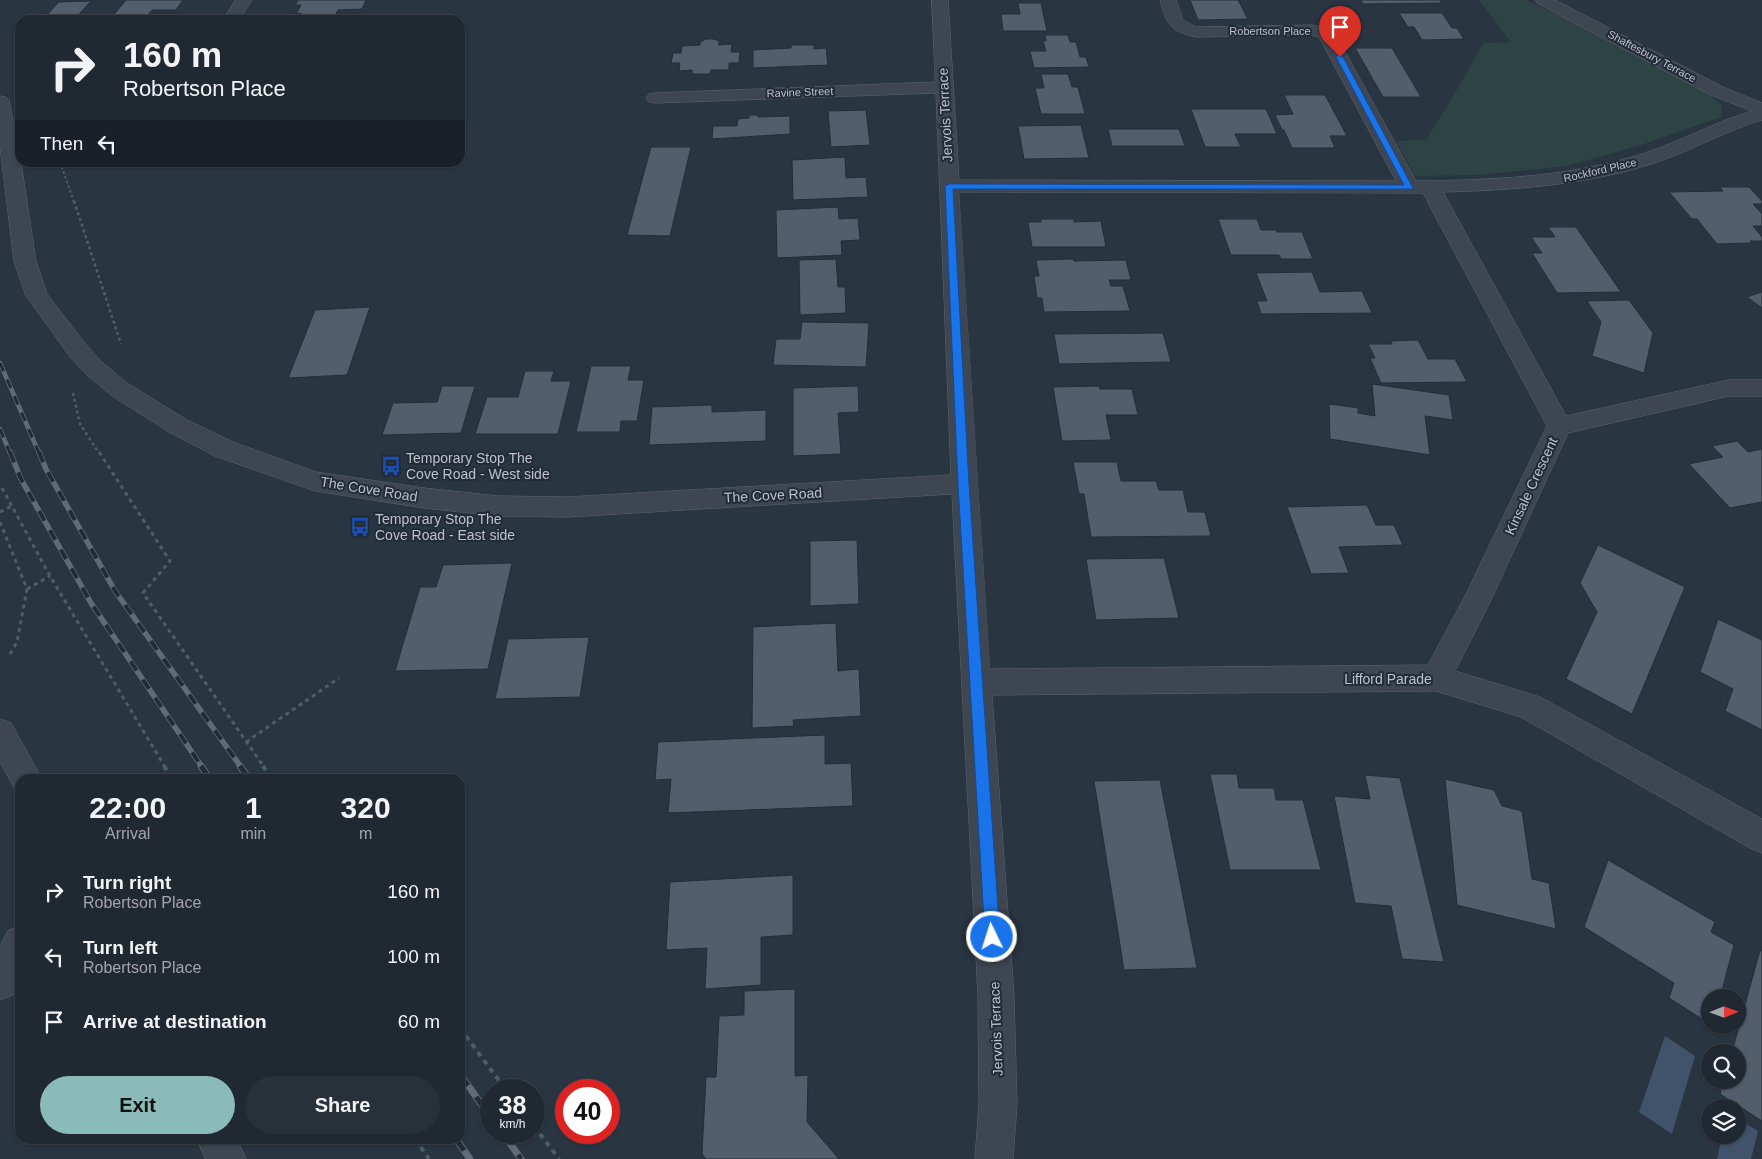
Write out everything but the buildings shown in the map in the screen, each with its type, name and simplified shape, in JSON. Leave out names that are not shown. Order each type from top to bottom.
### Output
[{"type":"street","points":[[234,15],[244,0]]},
{"type":"street","name":"Jervois Terrace","points":[[940,0],[964,484],[996,996],[998,1104],[994,1159]]},
{"type":"street","name":"Robertson Place","points":[[1168,0],[1175,23],[1183,30],[1196,32],[1312,30],[1325,33],[1420,187]]},
{"type":"street","name":"Shaftesbury Terrace","points":[[1543,0],[1717,91],[1762,109]]},
{"type":"street","name":"Ravine Street","points":[[655,98],[944,87]]},
{"type":"street","name":"The Cove Road","points":[[0,101],[15,142]]},
{"type":"street","name":"Rockford Place","points":[[1420,187],[1485,186],[1577,178],[1652,158],[1762,114]]},
{"type":"street","name":"The Cove Road","points":[[17,167],[25,260],[37,296],[79,352],[95,369],[119,389],[178,426],[224,449],[315,480],[424,498],[498,506],[567,507],[964,484]]},
{"type":"street","points":[[949,186],[1420,187],[1560,426]]},
{"type":"street","name":"Kinsale Crescent","points":[[1436,678],[1476,602],[1560,426],[1729,388],[1762,388]]},
{"type":"street","name":"Lifford Parade","points":[[976,682],[1436,678],[1529,706],[1762,837]]},
{"type":"street","points":[[0,733],[23,774]]},
{"type":"street","points":[[0,982],[15,953]]},
{"type":"street","points":[[219,1144],[227,1159]]},
{"type":"path","points":[[62,167],[91,248],[121,344]]},
{"type":"path","points":[[73,393],[80,424],[170,561],[143,593],[268,774]]},
{"type":"path","points":[[2,488],[50,576],[169,774]]},
{"type":"path","points":[[0,512],[12,506]]},
{"type":"path","points":[[0,522],[27,589],[17,642],[9,656]]},
{"type":"path","points":[[27,589],[50,576]]},
{"type":"path","points":[[246,742],[339,678]]},
{"type":"path","points":[[465,1035],[498,1079]]},
{"type":"path","points":[[545,1141],[558,1159]]},
{"type":"path","points":[[418,1144],[429,1159]]},
{"type":"green space","points":[[1479,0],[1526,0],[1583,26],[1707,92],[1722,106],[1721,117],[1641,145],[1567,166],[1479,175],[1415,176],[1396,141],[1426,140],[1483,43],[1511,42]]},
{"type":"water","points":[[1665,1036],[1695,1056],[1672,1134],[1639,1112]]},
{"type":"water","points":[[1746,1124],[1758,1131],[1751,1159],[1717,1159],[1720,1144],[1746,1144]]},
{"type":"railway","points":[[0,363],[39,453]]},
{"type":"railway","points":[[0,429],[10,453]]},
{"type":"railway","points":[[10,452],[21,479],[91,603],[202,767]]},
{"type":"railway","points":[[39,452],[46,469],[115,591],[241,767]]},
{"type":"railway","points":[[201,766],[207,774]]},
{"type":"railway","points":[[240,766],[246,774]]},
{"type":"railway","points":[[465,1081],[480,1102]]},
{"type":"railway","points":[[460,1144],[470,1159]]},
{"type":"railway","points":[[510,1144],[521,1159]]},
{"type":"place","name":"Temporary Stop The Cove Road - West side","points":[[391,466]]},
{"type":"place","name":"Temporary Stop The Cove Road - East side","points":[[360,527]]},
{"type":"route","points":[[992,937],[964,484],[949,186],[1409,188],[1340,57]]}]
